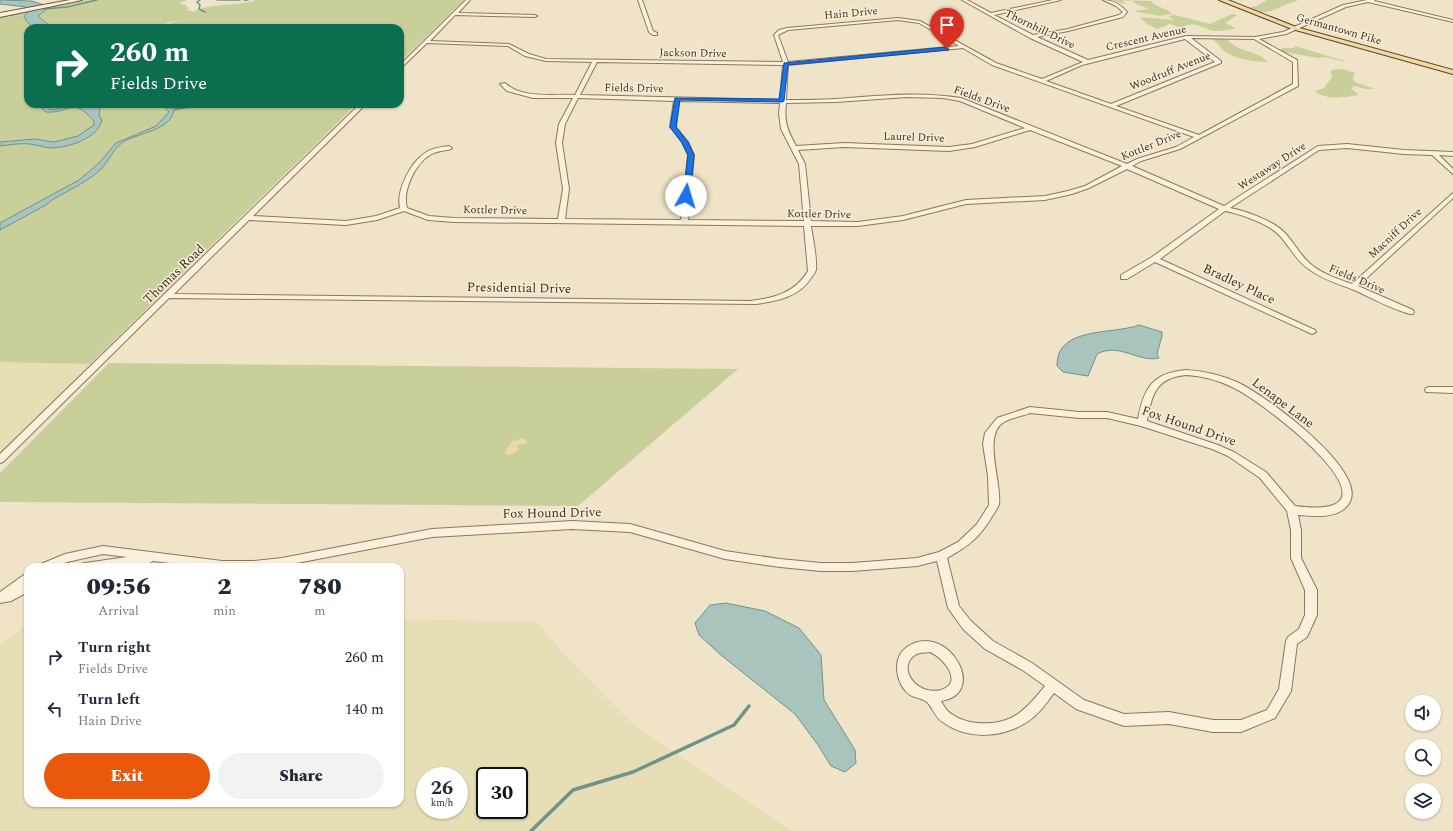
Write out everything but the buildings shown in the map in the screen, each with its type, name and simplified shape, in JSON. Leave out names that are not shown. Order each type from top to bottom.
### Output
[{"type":"main road","name":"Germantown Pike","points":[[1222,0],[1294,28],[1453,72]]},
{"type":"street","points":[[0,14],[79,0]]},
{"type":"street","points":[[404,64],[468,0]]},
{"type":"street","points":[[640,0],[651,32],[655,34]]},
{"type":"street","name":"Thornhill Drive","points":[[964,0],[1032,37],[1088,62]]},
{"type":"street","points":[[991,14],[1059,0]]},
{"type":"street","points":[[1032,37],[1068,30],[1121,16],[1124,13],[1123,9],[1118,5],[1105,0]]},
{"type":"street","points":[[1370,0],[1453,21]]},
{"type":"street","name":"Crescent Avenue","points":[[1042,81],[1088,62],[1186,37],[1255,38],[1274,36],[1346,6],[1370,0]]},
{"type":"street","points":[[454,14],[535,16]]},
{"type":"street","name":"Hain Drive","points":[[808,223],[802,164],[784,130],[782,101],[786,64],[776,35],[781,31],[795,28],[908,20],[920,22],[994,64],[1197,136]]},
{"type":"street","name":"Woodruff Avenue","points":[[1113,106],[1219,62],[1186,37]]},
{"type":"street","name":"Kottler Drive","points":[[404,209],[415,214],[434,218],[684,223],[858,224],[879,223],[966,202],[1045,198],[1086,188],[1139,160],[1178,148],[1197,136],[1296,85],[1294,61],[1255,38]]},
{"type":"street","name":"Jackson Drive","points":[[426,42],[496,44],[509,46],[534,58],[595,61],[786,64],[962,47]]},
{"type":"street","points":[[561,221],[566,189],[559,143],[562,124],[595,61]]},
{"type":"street","name":"Fields Drive","points":[[503,84],[509,90],[533,96],[820,101],[915,94],[944,96],[961,100],[1126,166],[1224,209],[1239,212],[1273,227],[1282,234],[1301,259],[1311,268],[1327,278],[1353,287],[1410,312]]},
{"type":"street","points":[[677,99],[673,127],[685,142],[691,155],[684,223]]},
{"type":"street","name":"Thomas Road","points":[[0,460],[359,108]]},
{"type":"street","name":"Laurel Drive","points":[[794,148],[844,145],[949,149],[973,146],[1030,128]]},
{"type":"street","name":"Westaway Drive","points":[[1124,277],[1155,259],[1224,209],[1318,148],[1324,146],[1346,146],[1453,154]]},
{"type":"street","points":[[248,218],[346,223],[377,218],[404,209],[402,191],[418,165],[426,155],[437,150],[449,148]]},
{"type":"street","points":[[1433,153],[1453,172]]},
{"type":"street","name":"Macniff Drive","points":[[1353,287],[1453,195]]},
{"type":"street","name":"Presidential Drive","points":[[167,296],[743,303],[763,302],[786,295],[801,286],[812,271],[808,223]]},
{"type":"street","name":"Bradley Place","points":[[1155,259],[1312,332]]},
{"type":"street","name":"Lenape Lane","points":[[1142,423],[1149,392],[1157,382],[1168,376],[1183,372],[1206,375],[1236,385],[1258,398],[1289,421],[1318,448],[1339,471],[1347,485],[1348,495],[1342,504],[1332,511],[1310,512],[1292,510]]},
{"type":"street","points":[[1429,390],[1453,390]]},
{"type":"street","name":"Fox Hound Drive","points":[[275,563],[432,533],[572,524],[630,528],[725,555],[801,565],[821,567],[882,566],[917,562],[941,556],[962,545],[981,527],[994,506],[993,476],[988,444],[990,433],[1000,420],[1030,410],[1043,410],[1079,415],[1107,415],[1142,423],[1231,454],[1264,475],[1292,510],[1296,530],[1296,558],[1311,590],[1311,615],[1303,633],[1292,641],[1285,691],[1271,714],[1241,726],[1213,726],[1169,718],[1124,720],[1080,705],[1028,667],[989,645],[967,625],[954,608],[941,556]]},
{"type":"street","name":"Fox Hound Drive","points":[[54,563],[65,558],[103,550],[205,563]]},
{"type":"street","name":"Fox Hound Drive","points":[[119,563],[161,558]]},
{"type":"street","points":[[0,598],[24,580]]},
{"type":"street","points":[[0,601],[24,589]]},
{"type":"street","points":[[930,697],[940,698],[948,695],[954,690],[958,682],[956,666],[943,652],[925,647],[917,648],[909,652],[904,658],[902,665],[903,674],[912,689],[930,697],[938,710],[948,720],[960,725],[975,729],[1000,729],[1021,720],[1039,704],[1052,686]]},
{"type":"shaded area","points":[[0,362],[90,364],[50,407],[0,456]]},
{"type":"shaded area","points":[[404,619],[537,622],[563,653],[635,726],[792,831],[0,831],[0,644],[24,627],[24,807],[404,807]]},
{"type":"green space","points":[[85,0],[187,0],[179,3],[186,5],[188,8],[187,10],[193,12],[208,7],[256,0],[464,0],[404,58],[404,24],[169,24],[178,20],[164,24],[24,24],[24,108],[353,108],[90,364],[0,362],[0,17]]},
{"type":"green space","points":[[1112,0],[1152,1],[1153,4],[1167,10],[1172,14],[1159,16],[1133,11],[1149,9],[1136,4],[1133,1],[1122,1],[1126,4],[1124,4]]},
{"type":"green space","points":[[1267,0],[1298,1],[1268,12],[1256,11],[1248,8],[1257,6]]},
{"type":"green space","points":[[1232,14],[1237,15],[1225,23],[1234,27],[1235,29],[1218,31],[1191,24],[1181,28],[1170,24],[1157,29],[1147,24],[1140,17],[1174,20],[1168,16],[1175,15],[1210,24]]},
{"type":"green space","points":[[1214,38],[1227,39],[1236,46],[1258,55],[1268,62],[1250,61],[1237,58],[1222,49],[1213,40]]},
{"type":"green space","points":[[1295,46],[1348,62],[1278,51],[1283,48],[1294,48]]},
{"type":"green space","points":[[1343,69],[1355,73],[1353,79],[1355,82],[1375,89],[1366,89],[1354,86],[1351,89],[1359,95],[1336,98],[1325,96],[1315,91],[1324,88],[1332,77],[1331,70]]},
{"type":"green space","points":[[109,363],[738,369],[578,506],[0,502],[0,473]]},
{"type":"sand","points":[[524,438],[527,443],[517,445],[519,450],[510,455],[504,453],[512,441]]},
{"type":"water","points":[[0,0],[32,1],[49,7],[38,16],[48,24],[29,24],[24,16],[29,11],[26,7],[0,4]]},
{"type":"water","points":[[48,108],[53,110],[71,108],[54,112],[46,112],[42,109]]},
{"type":"water","points":[[78,108],[100,109],[99,115],[102,120],[95,132],[89,137],[67,146],[53,148],[31,144],[0,146],[0,142],[35,139],[54,142],[78,136],[94,125],[94,121]]},
{"type":"water","points":[[165,108],[186,108],[174,110],[172,117],[167,122],[154,130],[125,141],[115,150],[101,169],[89,178],[46,205],[0,230],[0,223],[79,180],[99,163],[116,143],[156,126],[169,112]]},
{"type":"water","points":[[1139,325],[1162,332],[1157,354],[1159,358],[1144,358],[1121,351],[1105,351],[1097,354],[1088,376],[1063,372],[1057,366],[1059,353],[1066,344],[1075,338],[1088,334]]},
{"type":"water","points":[[726,603],[765,611],[799,628],[821,655],[824,700],[855,750],[856,763],[845,772],[831,766],[818,745],[795,714],[722,656],[699,635],[695,623],[710,605]]},
{"type":"waterway","points":[[44,9],[67,7],[97,0]]},
{"type":"waterway","points":[[200,0],[197,2],[200,5],[199,9],[205,12]]},
{"type":"waterway","points":[[217,0],[240,0]]},
{"type":"waterway","points":[[531,831],[573,790],[633,772],[734,725],[749,706]]},
{"type":"route","points":[[686,196],[691,155],[685,142],[673,127],[677,99],[782,101],[786,64],[947,49]]}]
